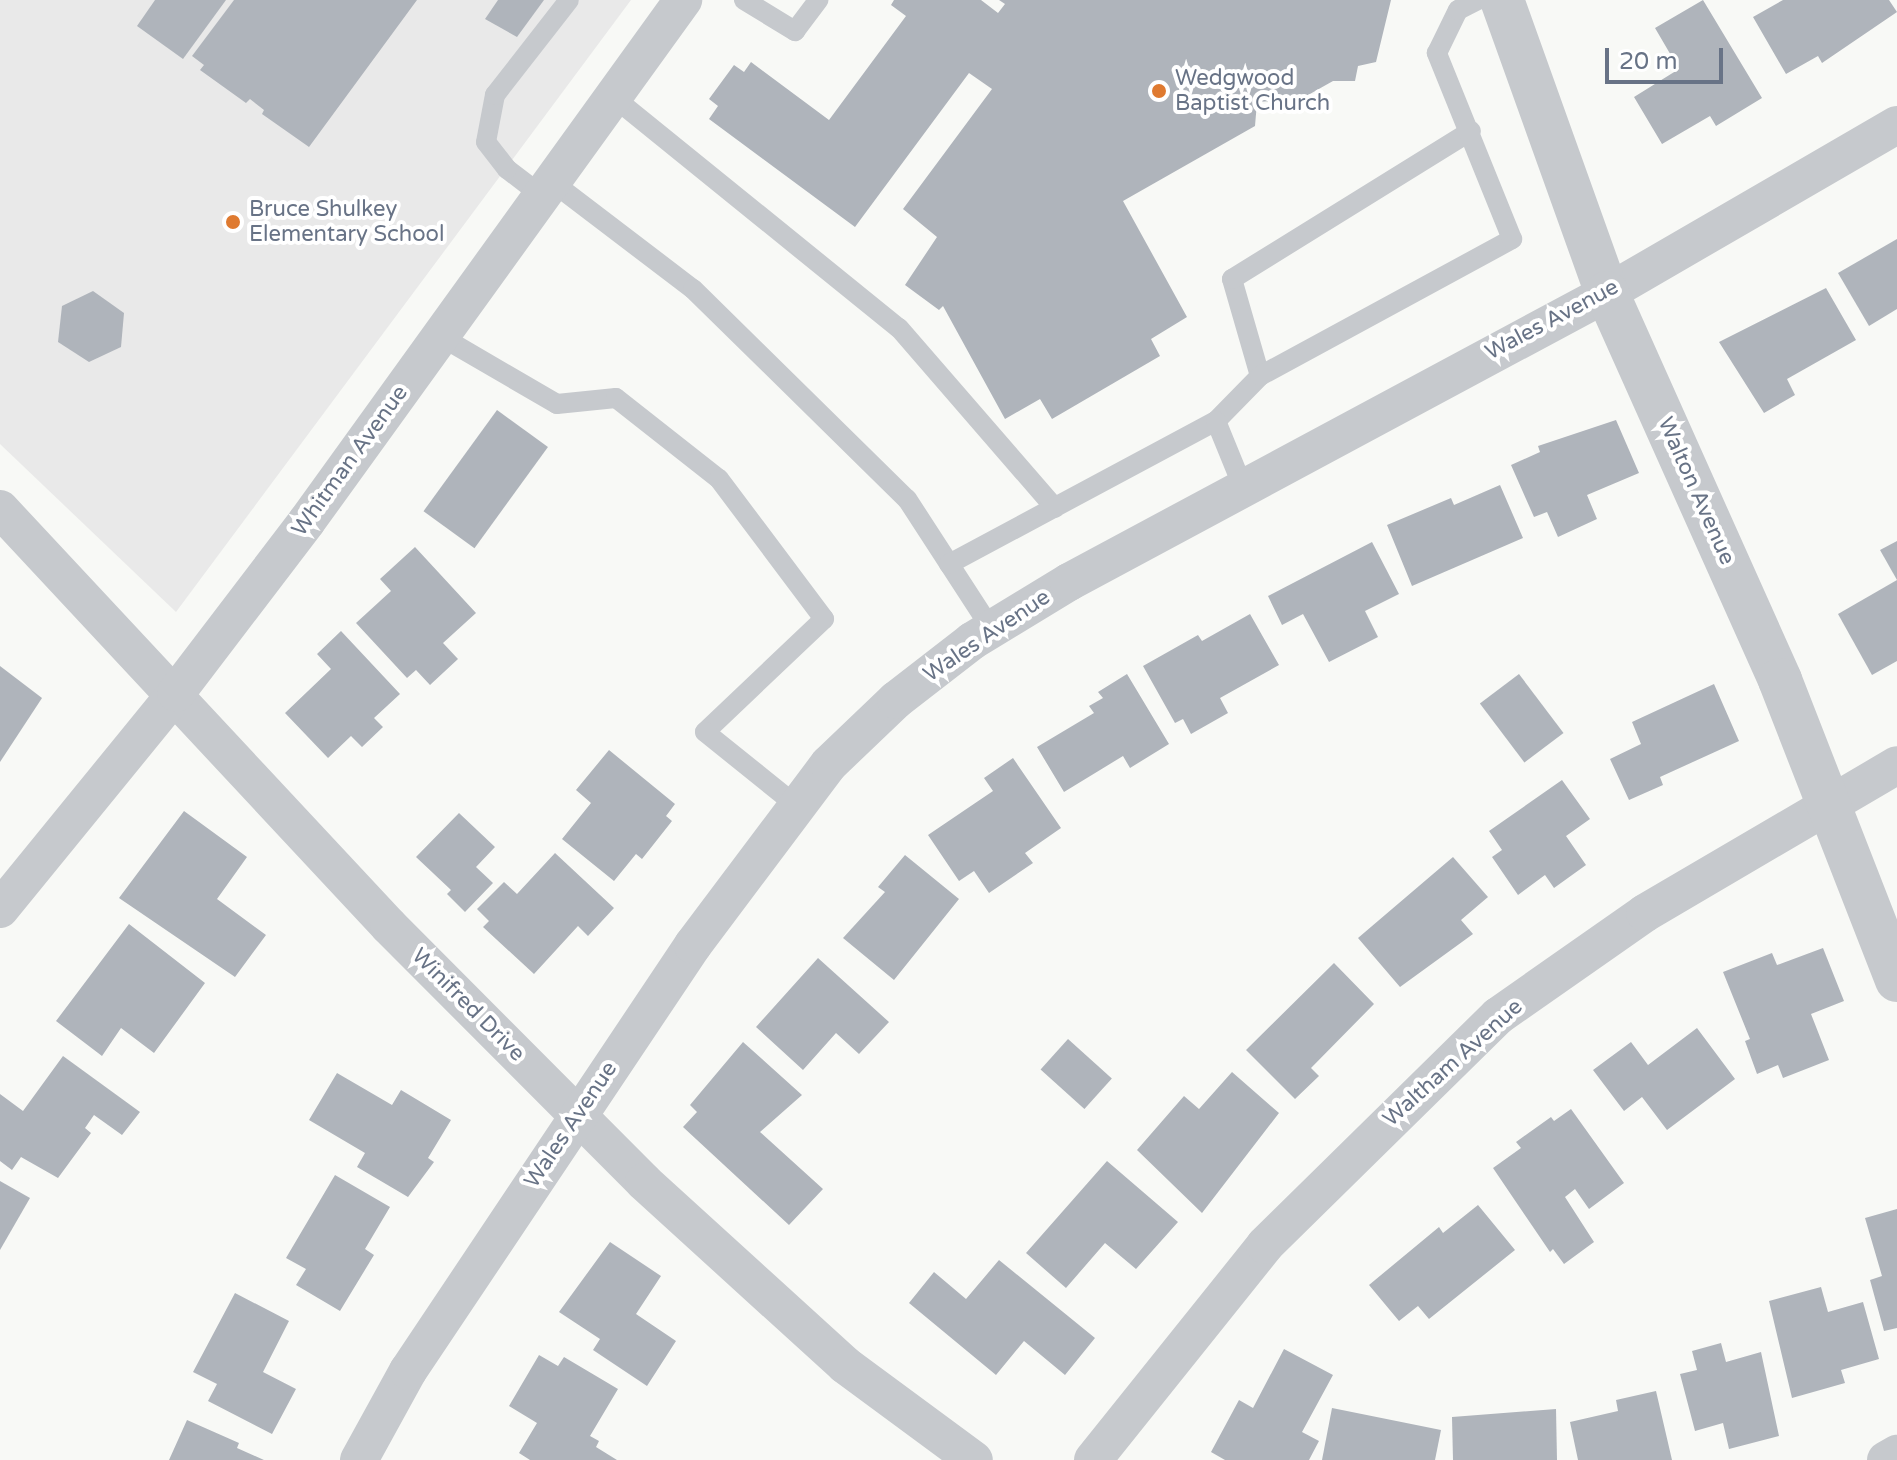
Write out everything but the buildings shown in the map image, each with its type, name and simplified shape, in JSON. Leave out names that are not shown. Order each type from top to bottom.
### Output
[{"type":"street","name":"Whitman Avenue","points":[[0,909],[176,693],[683,0]]},
{"type":"street","name":"Walton Avenue","points":[[1502,0],[1607,293],[1780,680],[1897,980]]},
{"type":"street","name":"Wales Avenue","points":[[359,1460],[408,1371],[577,1114],[829,764],[896,700],[992,630],[1243,487],[1607,293],[1897,125]]},
{"type":"street","name":"Winifred Drive","points":[[0,509],[176,693],[389,926],[577,1114],[845,1365],[974,1460]]},
{"type":"street","name":"Waltham Avenue","points":[[1093,1460],[1265,1245],[1498,1016],[1645,913],[1897,765]]},
{"type":"street","points":[[1886,1460],[1897,1454]]},
{"type":"lane","points":[[569,0],[495,95],[486,142],[507,169],[546,188],[693,289],[907,499],[992,630]]},
{"type":"lane","points":[[744,0],[795,31],[814,6]]},
{"type":"lane","points":[[949,564],[1216,421],[1260,376],[1512,239],[1437,53],[1458,10],[1478,0]]},
{"type":"lane","points":[[612,96],[899,328],[1055,508]]},
{"type":"lane","points":[[1260,376],[1232,279],[1471,131]]},
{"type":"lane","points":[[440,336],[557,404],[616,398],[719,479],[824,619],[705,732],[797,806]]},
{"type":"lane","points":[[1216,421],[1243,487]]},
{"type":"shaded area","name":"Bruce Shulkey Elementary School","points":[[0,0],[631,0],[176,612],[0,444]]},
{"type":"place","name":"Wedgwood Baptist Church","points":[[1159,91]]},
{"type":"place","name":"Bruce Shulkey Elementary School","points":[[233,222]]}]
